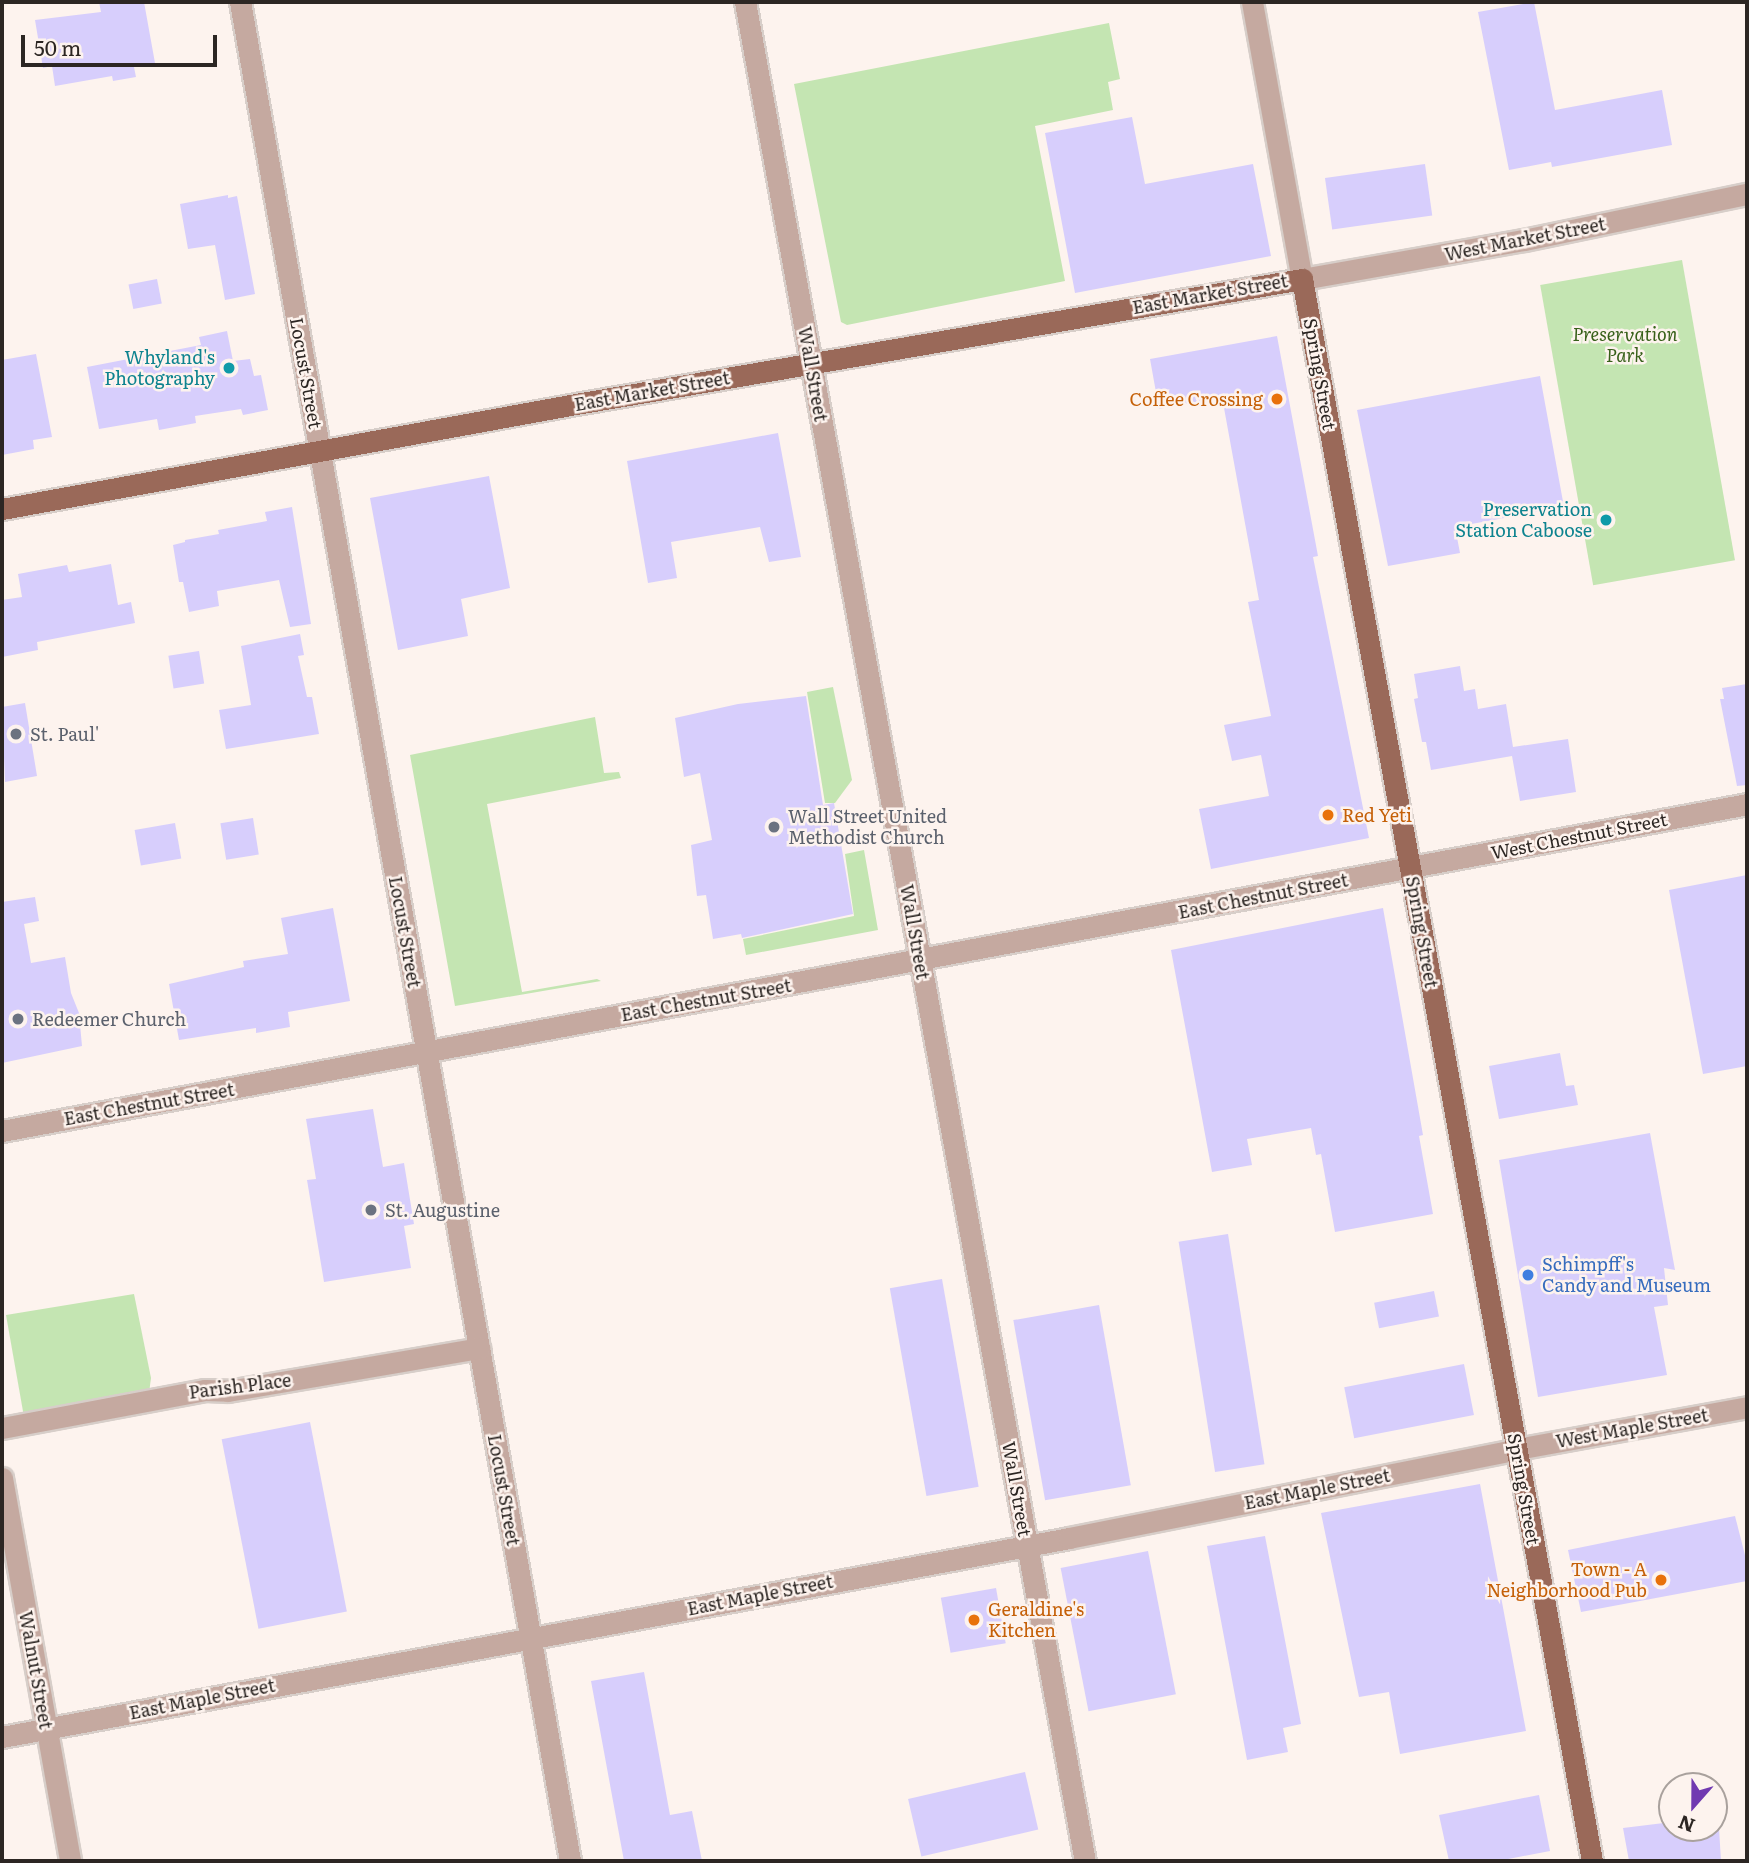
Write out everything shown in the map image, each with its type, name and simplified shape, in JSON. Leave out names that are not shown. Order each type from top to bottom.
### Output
[{"type":"main road","name":"East Market Street","points":[[2,509],[811,363],[1302,279]]},
{"type":"main road","name":"Spring Street","points":[[1302,279],[1592,1861]]},
{"type":"street","name":"Locust Street","points":[[240,2],[570,1861]]},
{"type":"street","name":"Wall Street","points":[[745,2],[1085,1861]]},
{"type":"street","name":"Spring Street","points":[[1252,2],[1302,279]]},
{"type":"street","name":"West Market Street","points":[[1302,279],[1524,240],[1747,194]]},
{"type":"street","name":"West Chestnut Street","points":[[1410,868],[1747,804]]},
{"type":"street","name":"East Chestnut Street","points":[[2,1131],[1410,868]]},
{"type":"street","name":"Parish Place","points":[[2,1427],[205,1390],[228,1391],[479,1348]]},
{"type":"street","name":"West Maple Street","points":[[1517,1449],[1747,1407]]},
{"type":"street","name":"East Maple Street","points":[[2,1737],[1027,1546],[1517,1449]]},
{"type":"street","name":"Walnut Street","points":[[2,1478],[70,1861]]},
{"type":"green space","points":[[1109,23],[1120,79],[1108,82],[1113,110],[1035,126],[1065,281],[847,325],[841,322],[794,84]]},
{"type":"green space","name":"Preservation Park","points":[[1682,260],[1735,560],[1593,585],[1540,285]]},
{"type":"green space","points":[[833,687],[852,780],[835,803],[825,803],[807,692]]},
{"type":"green space","points":[[595,717],[604,773],[619,772],[621,778],[487,804],[522,992],[597,979],[601,981],[455,1006],[410,755]]},
{"type":"green space","points":[[864,850],[878,930],[746,955],[743,939],[854,916],[845,854]]},
{"type":"green space","points":[[134,1294],[151,1378],[149,1393],[24,1417],[6,1315]]},
{"type":"building","points":[[99,2],[144,2],[155,63],[134,67],[136,77],[113,81],[112,76],[55,86],[52,66],[43,68],[35,20],[101,12]]},
{"type":"building","points":[[1534,2],[1555,110],[1662,90],[1672,145],[1552,167],[1551,162],[1509,170],[1478,12]]},
{"type":"building","points":[[1132,117],[1145,184],[1253,164],[1271,256],[1075,293],[1045,133]]},
{"type":"building","points":[[1425,164],[1432,215],[1332,230],[1325,178]]},
{"type":"building","points":[[228,195],[228,198],[237,196],[255,294],[225,300],[215,245],[188,249],[180,204]]},
{"type":"building","points":[[157,279],[162,304],[133,309],[129,285]]},
{"type":"building","points":[[227,331],[233,361],[250,359],[254,376],[261,375],[268,410],[243,415],[241,409],[195,416],[196,423],[159,430],[157,419],[99,429],[87,367],[201,345],[199,337]]},
{"type":"building","points":[[1277,336],[1318,556],[1313,557],[1369,838],[1211,869],[1199,809],[1269,796],[1261,755],[1232,761],[1224,725],[1271,716],[1248,602],[1259,600],[1222,397],[1159,409],[1150,359]]},
{"type":"building","points":[[36,354],[52,437],[33,440],[34,449],[2,455],[2,360]]},
{"type":"building","points":[[1540,376],[1564,507],[1455,527],[1460,553],[1388,566],[1357,410]]},
{"type":"building","points":[[778,433],[801,557],[769,562],[760,527],[671,542],[677,578],[648,583],[627,461]]},
{"type":"building","points":[[489,476],[510,588],[461,599],[468,636],[398,650],[370,498]]},
{"type":"building","points":[[292,507],[311,624],[290,627],[279,580],[217,591],[219,606],[189,612],[183,582],[179,582],[173,545],[219,534],[218,530],[267,521],[265,512]]},
{"type":"building","points":[[111,564],[118,605],[131,602],[135,623],[37,642],[38,650],[2,657],[2,600],[22,597],[18,574],[67,565],[69,572]]},
{"type":"building","points":[[300,634],[304,655],[298,656],[307,697],[312,697],[319,734],[226,749],[219,710],[251,705],[241,646]]},
{"type":"building","points":[[199,651],[204,684],[174,688],[168,656]]},
{"type":"building","points":[[1460,666],[1464,691],[1475,689],[1478,709],[1506,704],[1513,747],[1568,739],[1576,792],[1520,801],[1512,756],[1431,770],[1426,742],[1422,742],[1414,699],[1418,698],[1414,674]]},
{"type":"building","points":[[1747,684],[1747,785],[1737,786],[1720,699],[1724,699],[1722,688]]},
{"type":"building","name":"Wall Street United Methodist Church","points":[[806,696],[823,805],[834,803],[853,914],[742,938],[741,934],[713,939],[706,895],[697,896],[691,845],[712,840],[700,773],[684,777],[675,718],[738,704]]},
{"type":"building","name":"St. Paul'","points":[[25,703],[37,776],[5,782],[2,707]]},
{"type":"building","points":[[253,818],[259,855],[226,860],[220,823]]},
{"type":"building","points":[[175,823],[181,858],[141,866],[135,830]]},
{"type":"building","points":[[1747,875],[1747,1066],[1703,1074],[1669,890]]},
{"type":"building","points":[[35,897],[39,921],[24,924],[31,963],[65,957],[71,993],[79,1013],[82,1046],[2,1063],[2,902]]},
{"type":"building","points":[[333,908],[350,1001],[288,1012],[290,1027],[256,1033],[256,1028],[179,1040],[169,984],[244,967],[243,961],[288,954],[281,918]]},
{"type":"building","points":[[1383,908],[1423,1135],[1419,1136],[1433,1214],[1335,1232],[1321,1154],[1316,1155],[1311,1128],[1247,1139],[1252,1165],[1212,1172],[1171,950]]},
{"type":"building","points":[[1560,1053],[1566,1086],[1574,1085],[1578,1105],[1499,1119],[1489,1066]]},
{"type":"building","points":[[373,1109],[383,1167],[404,1163],[414,1224],[404,1226],[411,1268],[324,1282],[307,1180],[316,1179],[306,1119]]},
{"type":"building","points":[[1650,1133],[1675,1270],[1664,1268],[1668,1305],[1654,1307],[1667,1375],[1538,1397],[1499,1160]]},
{"type":"building","points":[[1228,1234],[1264,1464],[1215,1472],[1179,1242]]},
{"type":"building","points":[[942,1279],[979,1487],[926,1496],[890,1288]]},
{"type":"building","points":[[1434,1291],[1439,1317],[1379,1328],[1374,1303]]},
{"type":"building","points":[[1099,1305],[1131,1485],[1045,1500],[1013,1320]]},
{"type":"building","points":[[1464,1364],[1474,1415],[1354,1438],[1344,1387]]},
{"type":"building","points":[[310,1422],[347,1611],[258,1629],[222,1439]]},
{"type":"building","points":[[1480,1484],[1526,1731],[1400,1754],[1389,1692],[1359,1697],[1321,1513]]},
{"type":"building","points":[[1735,1516],[1747,1563],[1747,1581],[1581,1612],[1568,1550]]},
{"type":"building","points":[[1265,1536],[1301,1724],[1283,1728],[1288,1752],[1247,1760],[1207,1546]]},
{"type":"building","points":[[1148,1551],[1176,1694],[1088,1711],[1061,1568]]},
{"type":"building","name":"Geraldine's Kitchen","points":[[996,1588],[1006,1643],[951,1653],[941,1598]]},
{"type":"building","points":[[644,1672],[670,1815],[692,1811],[702,1861],[624,1861],[591,1681]]},
{"type":"building","points":[[1025,1772],[1038,1829],[921,1856],[908,1799]]},
{"type":"building","points":[[1539,1795],[1550,1851],[1498,1861],[1449,1861],[1439,1815]]},
{"type":"building","points":[[1658,1824],[1658,1842],[1720,1842],[1721,1861],[1629,1861],[1623,1828]]},
{"type":"place","name":"Whyland's Photography","points":[[229,368]]},
{"type":"place","name":"Coffee Crossing","points":[[1277,399]]},
{"type":"place","name":"Preservation Station Caboose","points":[[1606,520]]},
{"type":"place","name":"St. Paul'","points":[[16,734]]},
{"type":"place","name":"Red Yeti","points":[[1328,815]]},
{"type":"place","name":"Wall Street United Methodist Church","points":[[774,827]]},
{"type":"place","name":"Redeemer Church","points":[[18,1019]]},
{"type":"place","name":"St. Augustine","points":[[371,1210]]},
{"type":"place","name":"Schimpff's Candy and Museum","points":[[1528,1275]]},
{"type":"place","name":"Town - A Neighborhood Pub","points":[[1661,1580]]},
{"type":"place","name":"Geraldine's Kitchen","points":[[974,1620]]}]
